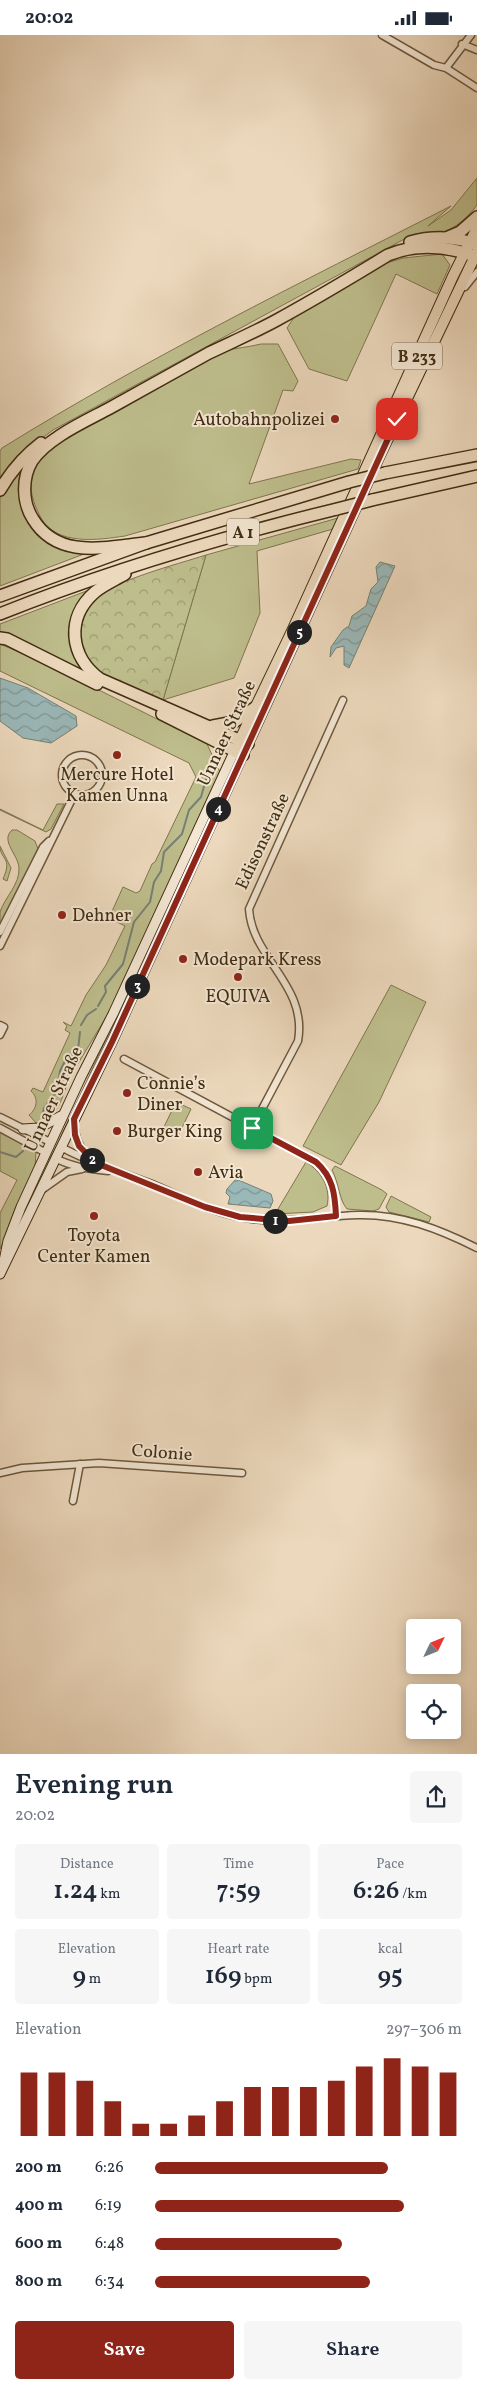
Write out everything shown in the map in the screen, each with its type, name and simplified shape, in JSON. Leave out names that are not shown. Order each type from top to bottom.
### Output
[{"type":"highway","points":[[0,490],[8,476],[29,453],[53,433],[273,315],[389,249],[414,241],[446,238],[460,232],[477,217]]},
{"type":"highway","points":[[446,238],[473,251]]},
{"type":"highway","points":[[146,543],[76,548],[62,545],[49,537],[38,527],[30,515],[25,500],[26,479],[33,461],[41,451],[65,433],[210,353],[276,320],[388,255],[401,250],[422,247],[442,247],[473,251]]},
{"type":"highway","name":"A 1","points":[[0,596],[146,543],[348,482],[477,455]]},
{"type":"highway","name":"A 1","points":[[0,614],[151,560],[237,534],[477,475]]},
{"type":"highway","points":[[151,560],[95,592],[77,616],[74,642],[84,664],[100,679],[206,725],[242,747]]},
{"type":"highway","points":[[0,638],[7,639],[242,747]]},
{"type":"highway","points":[[206,725],[234,722],[256,707]]},
{"type":"main road","name":"Unnaer Straße","points":[[1,1272],[8,1241],[50,1142],[118,1005],[380,455],[457,298],[473,251],[477,228]]},
{"type":"main road","name":"Unnaer Straße","points":[[1,1272],[74,1119],[242,747],[256,707],[473,251]]},
{"type":"main road","points":[[24,1129],[47,1125],[64,1115]]},
{"type":"main road","points":[[50,1142],[61,1147]]},
{"type":"main road","points":[[46,1153],[55,1158]]},
{"type":"street","points":[[382,35],[477,88]]},
{"type":"street","points":[[446,69],[467,36]]},
{"type":"street","points":[[462,44],[477,50]]},
{"type":"street","points":[[457,298],[477,271]]},
{"type":"street","name":"Edisonstraße","points":[[252,1128],[298,1041],[300,1028],[295,1002],[253,930],[249,909],[344,700]]},
{"type":"street","points":[[90,756],[97,761],[101,769],[101,782],[96,789],[88,793],[75,793],[68,788],[64,781],[64,767],[73,757],[90,756]]},
{"type":"street","points":[[0,946],[75,793]]},
{"type":"street","points":[[0,932],[43,847],[50,841]]},
{"type":"street","points":[[0,1025],[4,1027],[0,1035]]},
{"type":"street","points":[[124,1059],[316,1162],[323,1168],[334,1190],[336,1216]]},
{"type":"street","points":[[0,1117],[50,1142]]},
{"type":"street","points":[[74,1119],[75,1135],[79,1146],[96,1163]]},
{"type":"street","points":[[0,1128],[46,1153]]},
{"type":"street","points":[[61,1147],[114,1172],[151,1184],[205,1207],[240,1217],[289,1221],[336,1216],[380,1216],[414,1221],[433,1227],[477,1248]]},
{"type":"street","points":[[55,1158],[67,1164],[85,1169],[114,1172]]},
{"type":"street","points":[[40,1191],[53,1179],[67,1172],[85,1169]]},
{"type":"street","name":"Colonie","points":[[0,1473],[22,1468],[99,1463],[242,1473]]},
{"type":"street","points":[[73,1501],[80,1464]]},
{"type":"green space","points":[[477,178],[477,205],[467,216],[450,229],[437,234],[410,236],[53,430],[18,456],[0,483],[0,451],[2,448],[168,352],[451,206],[428,226],[451,210]]},
{"type":"green space","points":[[442,254],[450,265],[437,294],[396,274],[347,381],[309,369],[287,328],[295,316],[380,265],[403,258]]},
{"type":"green space","points":[[261,344],[278,344],[298,381],[293,391],[283,390],[249,484],[351,459],[361,460],[358,469],[125,536],[103,539],[79,539],[67,537],[48,527],[41,518],[31,491],[33,471],[46,452],[60,440],[99,416],[211,356],[224,351]]},
{"type":"green space","points":[[23,465],[26,466],[20,486],[36,529],[83,551],[84,554],[0,586],[0,498]]},
{"type":"green space","points":[[338,518],[333,529],[257,551],[260,613],[234,678],[163,700],[206,555]]},
{"type":"green space","points":[[206,555],[163,700],[121,685],[97,670],[87,660],[81,647],[79,631],[83,615],[92,600],[115,586],[130,580]]},
{"type":"green space","points":[[89,590],[76,612],[70,630],[72,649],[84,672],[0,636],[0,624]]},
{"type":"green space","points":[[0,644],[47,664],[207,744],[220,772],[114,1004],[71,1073],[56,1111],[51,1117],[36,1123],[29,1115],[34,1110],[36,1103],[34,1094],[31,1091],[33,1088],[43,1092],[70,1033],[65,1030],[67,1026],[63,1022],[71,1026],[86,995],[106,965],[125,926],[109,918],[123,887],[136,893],[140,891],[196,777],[189,763],[0,671]]},
{"type":"green space","points":[[57,804],[64,804],[51,829],[46,832],[0,810],[43,830]]},
{"type":"green space","points":[[12,830],[17,830],[35,841],[38,849],[0,927],[0,912],[19,874],[18,863],[8,839]]},
{"type":"green space","points":[[0,846],[11,868],[7,881],[3,879],[7,867]]},
{"type":"green space","points":[[391,985],[426,1002],[379,1102],[341,1165],[303,1146]]},
{"type":"green space","points":[[114,1022],[116,1023],[64,1135],[62,1134]]},
{"type":"green space","points":[[176,1102],[191,1109],[177,1138],[162,1131]]},
{"type":"green space","points":[[0,1133],[36,1152],[35,1168],[0,1249],[0,1213],[17,1180],[0,1171]]},
{"type":"green space","points":[[306,1162],[317,1171],[324,1181],[328,1193],[327,1206],[313,1212],[275,1214]]},
{"type":"green space","points":[[335,1166],[387,1194],[379,1209],[373,1211],[347,1209],[342,1201],[332,1170]]},
{"type":"green space","points":[[391,1196],[431,1217],[429,1222],[389,1212],[386,1207]]},
{"type":"water","points":[[380,562],[395,566],[349,668],[344,665],[344,646],[336,648],[330,657],[331,647],[343,630],[349,626],[352,616],[366,606],[371,589],[378,582],[376,567]]},
{"type":"water","points":[[0,678],[28,688],[76,716],[77,726],[51,743],[23,738],[0,721]]},
{"type":"water","points":[[236,1179],[271,1194],[273,1201],[270,1208],[228,1204],[230,1197],[226,1193],[227,1189]]},
{"type":"waterway","points":[[98,1006],[106,992],[105,986],[123,964],[134,922],[150,902],[154,882],[161,871],[164,852],[182,834],[189,810],[201,797],[208,772]]},
{"type":"waterway","points":[[81,1025],[87,1015],[96,1009]]},
{"type":"waterway","points":[[42,1118],[44,1108],[57,1091],[60,1071],[65,1061],[78,1050],[80,1032]]},
{"type":"waterway","points":[[0,1152],[16,1157],[23,1151]]},
{"type":"place","name":"Autobahnpolizei","points":[[335,419]]},
{"type":"place","name":"Mercure Hotel Kamen Unna","points":[[117,755]]},
{"type":"place","name":"Dehner","points":[[62,915]]},
{"type":"place","name":"Modepark Kress","points":[[183,959]]},
{"type":"place","name":"EQUIVA","points":[[238,977]]},
{"type":"place","name":"Connie’s Diner","points":[[127,1093]]},
{"type":"place","name":"Burger King","points":[[117,1131]]},
{"type":"place","name":"Avia","points":[[198,1172]]},
{"type":"place","name":"Toyota Center Kamen","points":[[94,1216]]},
{"type":"route","points":[[252,1128],[316,1162],[323,1168],[334,1190],[336,1216],[289,1221],[253,1219],[223,1214],[139,1179],[114,1172],[96,1163],[79,1146],[75,1135],[74,1119],[112,1042],[397,419]]}]
